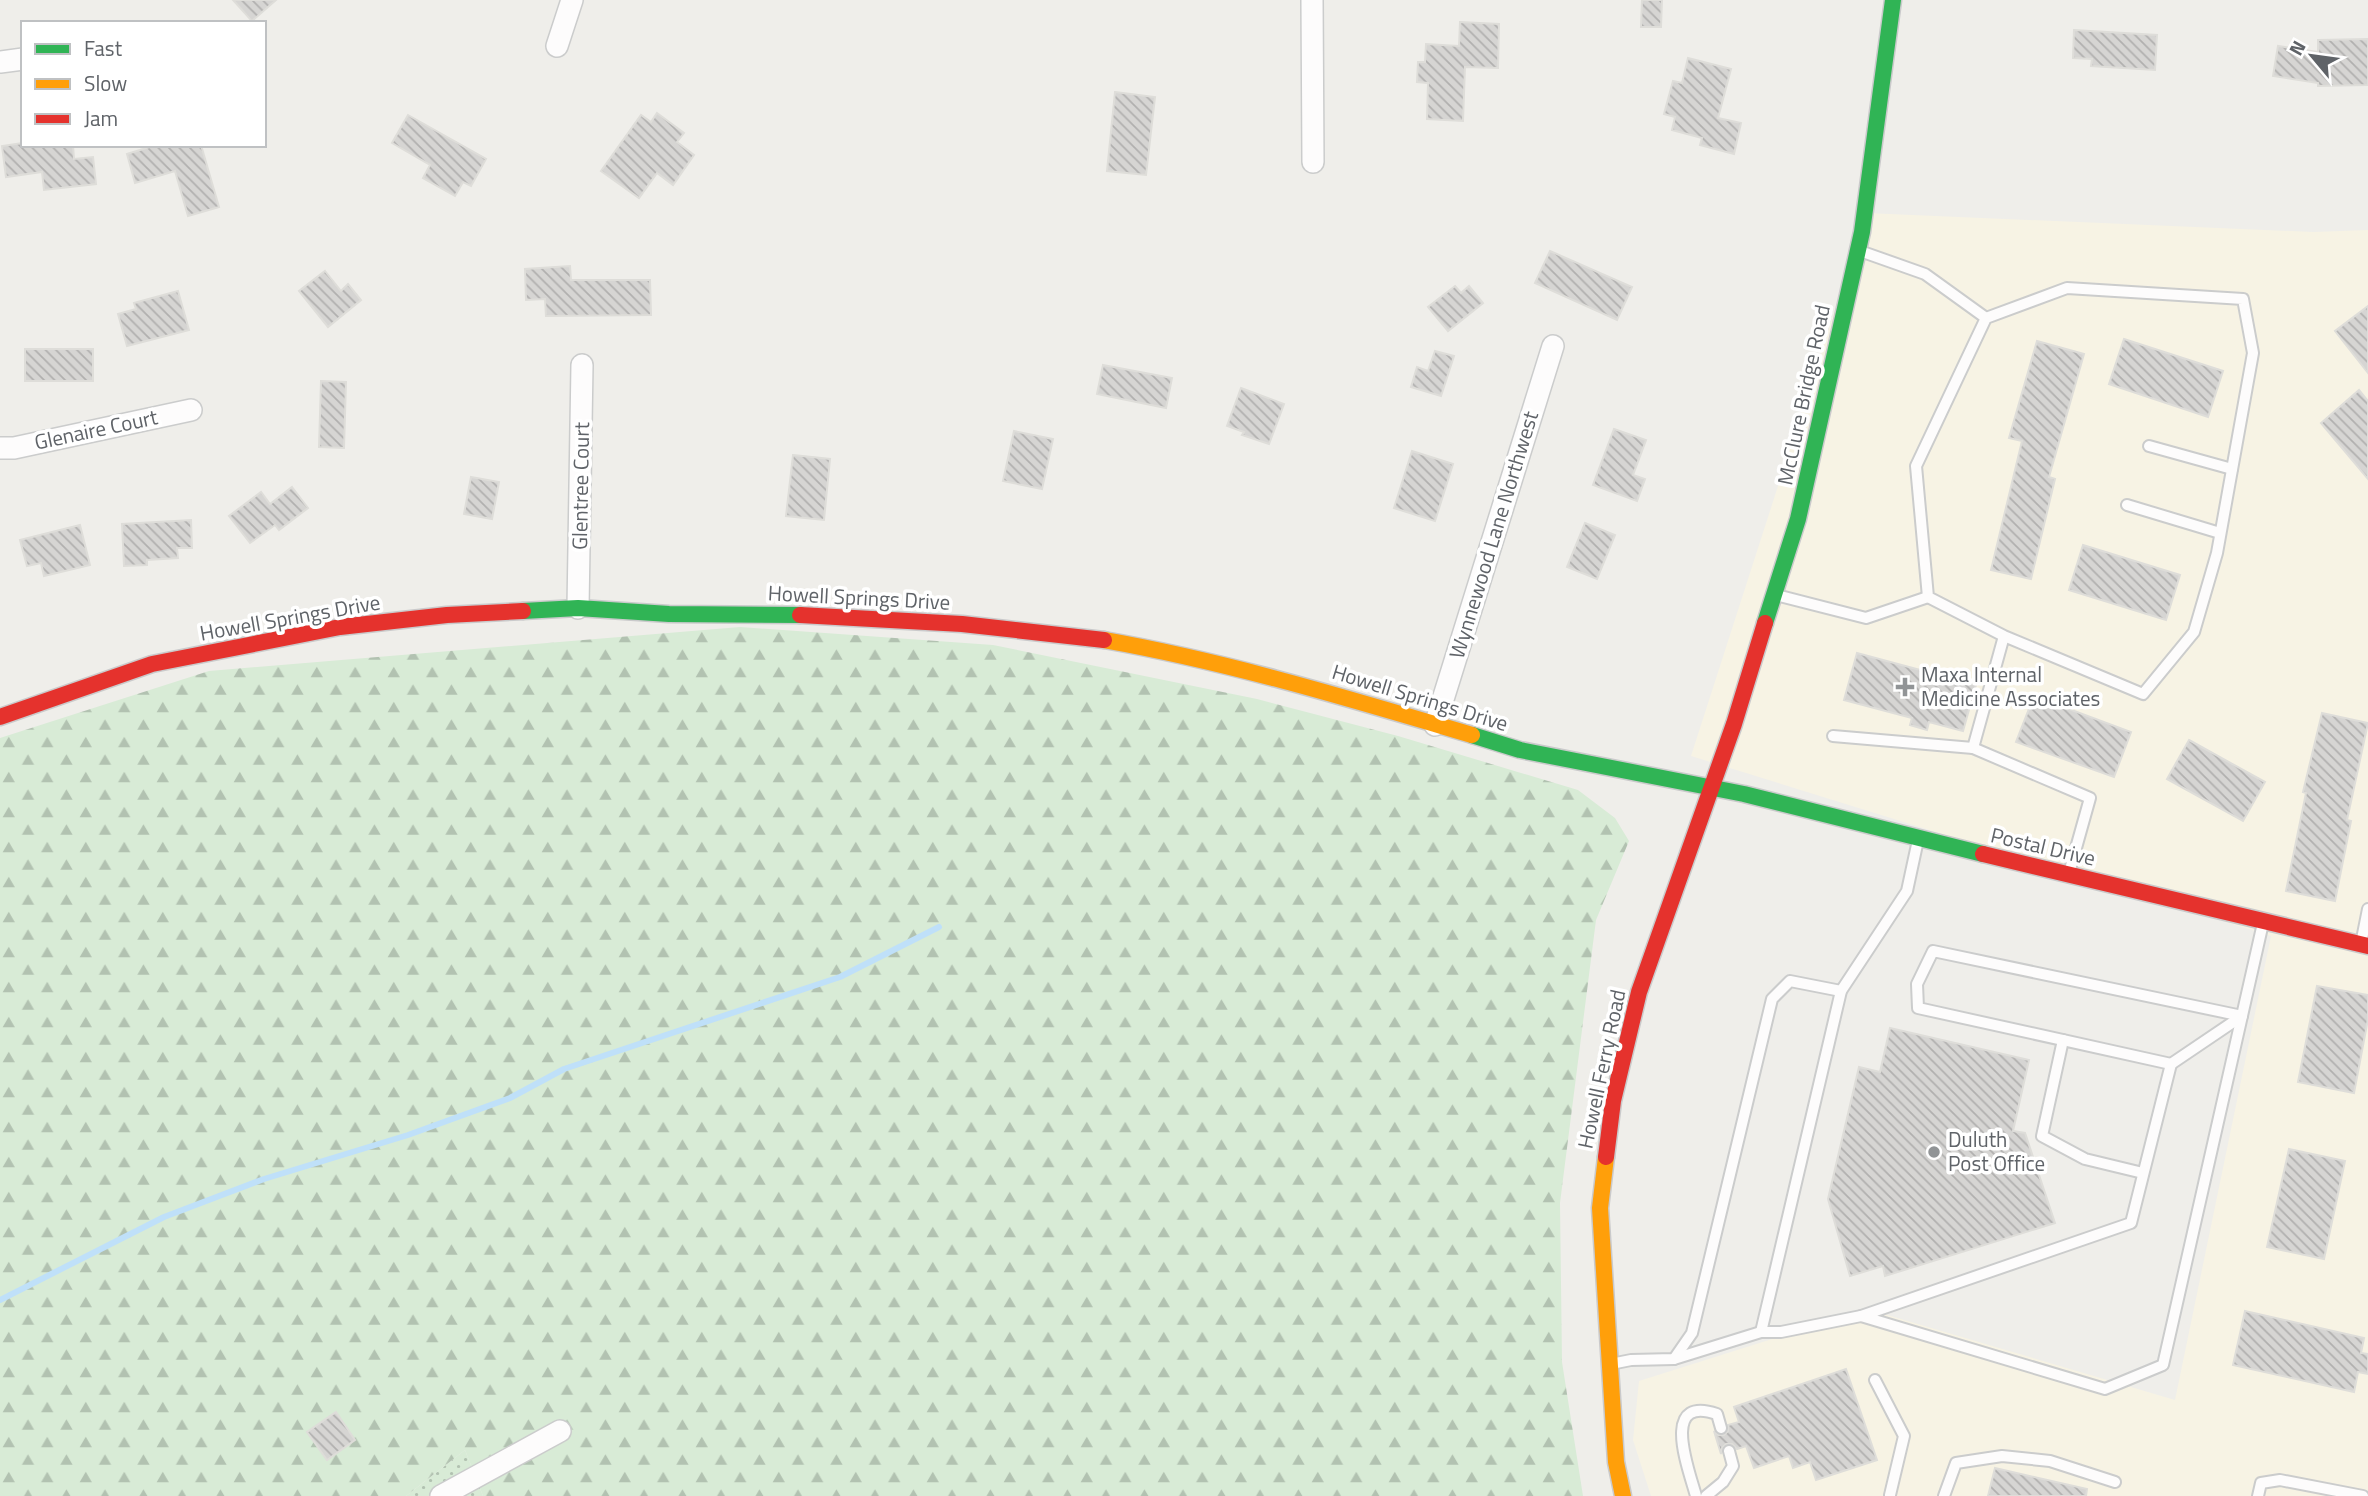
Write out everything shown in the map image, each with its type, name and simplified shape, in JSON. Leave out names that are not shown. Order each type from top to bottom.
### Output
[{"type":"street","points":[[557,46],[572,0]]},
{"type":"street","points":[[1311,0],[1312,162]]},
{"type":"street","name":"McClure Bridge Road","points":[[1710,787],[1734,724],[1798,519],[1857,251],[1893,0]]},
{"type":"street","points":[[0,62],[21,59]]},
{"type":"street","name":"Wynnewood Lane Northwest","points":[[1435,725],[1553,346]]},
{"type":"street","name":"Glentree Court","points":[[578,608],[582,365]]},
{"type":"street","name":"Glenaire Court","points":[[0,448],[13,448],[191,410]]},
{"type":"street","name":"Howell Springs Drive","points":[[0,717],[152,664],[340,627],[447,615],[578,608],[669,614],[822,615],[962,624],[1090,637],[1172,652],[1345,697],[1520,750],[1710,787]]},
{"type":"street","name":"Postal Drive","points":[[1710,787],[2364,946]]},
{"type":"street","name":"Howell Ferry Road","points":[[1623,1496],[1616,1462],[1608,1365],[1600,1208],[1613,1101],[1639,992],[1710,787]]},
{"type":"street","points":[[441,1496],[560,1431]]},
{"type":"lane","points":[[1857,251],[1925,274],[1986,318]]},
{"type":"lane","points":[[1774,595],[1866,618],[1928,597],[2004,636],[2143,694],[2194,632],[2220,533],[2253,353],[2243,299],[2067,288],[1986,318],[1916,466],[1928,597]]},
{"type":"lane","points":[[2149,446],[2232,469]]},
{"type":"lane","points":[[2127,505],[2220,533]]},
{"type":"lane","points":[[1973,748],[2004,636]]},
{"type":"lane","points":[[1833,736],[1973,748],[2090,798],[2069,875]]},
{"type":"lane","points":[[1761,1332],[1841,991],[1907,891],[1918,839]]},
{"type":"lane","points":[[2364,946],[2368,909]]},
{"type":"lane","points":[[1861,1316],[2105,1389],[2162,1365],[2263,920]]},
{"type":"lane","points":[[2171,1064],[1919,1009],[1917,984],[1933,951],[2242,1016]]},
{"type":"lane","points":[[1674,1359],[1692,1333],[1772,999],[1790,981],[1841,991]]},
{"type":"lane","points":[[1608,1365],[1631,1360],[1674,1359],[1761,1332],[1781,1332],[1861,1316],[2130,1223],[2171,1064],[2242,1016]]},
{"type":"lane","points":[[2063,1040],[2042,1136],[2085,1159],[2143,1173]]},
{"type":"lane","points":[[1875,1380],[1904,1436],[1891,1496]]},
{"type":"lane","points":[[1696,1496],[1681,1438],[1681,1426],[1685,1418],[1695,1411],[1705,1410],[1717,1415],[1721,1428]]},
{"type":"lane","points":[[1706,1496],[1723,1482],[1733,1466],[1728,1451]]},
{"type":"lane","points":[[1944,1496],[1955,1463],[2002,1456],[2050,1461],[2115,1482]]},
{"type":"lane","points":[[2258,1496],[2261,1483],[2280,1480],[2363,1496]]},
{"type":"shaded area","points":[[1866,213],[2313,232],[2368,230],[2368,1496],[1651,1496],[1633,1440],[1639,1381],[1867,1309],[2175,1400],[2271,936],[1691,756]]},
{"type":"green space","points":[[740,627],[993,645],[1257,699],[1398,736],[1578,790],[1615,818],[1629,841],[1596,920],[1560,1203],[1562,1362],[1583,1496],[483,1496],[465,1450],[406,1496],[0,1496],[0,738],[209,671]]},
{"type":"green space","points":[[465,1450],[483,1496],[406,1496]]},
{"type":"building","points":[[233,0],[276,0],[252,21]]},
{"type":"building","points":[[1642,0],[1662,0],[1661,27],[1641,27]]},
{"type":"building","points":[[1460,22],[1499,24],[1498,68],[1465,67],[1463,121],[1427,119],[1428,83],[1417,82],[1418,62],[1425,62],[1426,44],[1459,46]]},
{"type":"building","points":[[2074,30],[2157,35],[2155,70],[2091,66],[2092,59],[2073,58]]},
{"type":"building","points":[[2368,39],[2368,85],[2318,86],[2318,83],[2273,76],[2278,46],[2318,52],[2318,40]]},
{"type":"building","points":[[1688,58],[1731,69],[1718,118],[1741,123],[1734,154],[1700,145],[1702,138],[1672,130],[1675,117],[1664,114],[1673,81],[1682,83]]},
{"type":"building","points":[[1115,92],[1155,97],[1146,175],[1107,171]]},
{"type":"building","points":[[657,113],[684,133],[677,142],[694,155],[673,185],[657,173],[639,198],[601,171],[641,115],[651,122]]},
{"type":"building","points":[[408,115],[486,159],[471,186],[463,182],[455,196],[423,178],[430,165],[392,143]]},
{"type":"building","points":[[21,143],[21,147],[73,147],[74,159],[93,157],[96,184],[44,190],[42,172],[6,177],[2,146]]},
{"type":"building","points":[[150,147],[202,147],[219,207],[188,216],[175,171],[135,183],[127,154]]},
{"type":"building","points":[[1550,251],[1632,287],[1617,320],[1535,283]]},
{"type":"building","points":[[570,266],[571,280],[650,280],[651,315],[546,316],[545,299],[526,300],[525,269]]},
{"type":"building","points":[[325,271],[341,291],[348,284],[361,300],[328,327],[299,291]]},
{"type":"building","points":[[1455,286],[1461,293],[1469,286],[1483,303],[1448,331],[1428,307]]},
{"type":"building","points":[[178,291],[189,330],[127,346],[118,314],[136,309],[134,303]]},
{"type":"building","points":[[2368,306],[2368,373],[2335,331]]},
{"type":"building","points":[[2124,339],[2223,371],[2208,417],[2109,384]]},
{"type":"building","points":[[2037,341],[2084,354],[2049,477],[2055,479],[2031,579],[1991,570],[2022,441],[2009,438]]},
{"type":"building","points":[[25,349],[93,349],[93,381],[25,381]]},
{"type":"building","points":[[1435,351],[1454,356],[1441,396],[1411,387],[1417,367],[1428,371]]},
{"type":"building","points":[[1103,365],[1172,378],[1166,408],[1097,394]]},
{"type":"building","points":[[321,381],[346,382],[344,448],[319,447]]},
{"type":"building","points":[[1241,388],[1284,404],[1269,444],[1242,435],[1244,432],[1227,426]]},
{"type":"building","points":[[2359,390],[2368,401],[2368,479],[2321,423]]},
{"type":"building","points":[[1614,429],[1646,440],[1633,475],[1645,479],[1637,501],[1593,485]]},
{"type":"building","points":[[1014,431],[1053,439],[1042,489],[1003,481]]},
{"type":"building","points":[[1412,451],[1453,464],[1435,521],[1394,508]]},
{"type":"building","points":[[793,455],[830,459],[824,520],[786,516]]},
{"type":"building","points":[[471,477],[499,482],[492,519],[464,514]]},
{"type":"building","points":[[292,487],[308,508],[279,530],[275,525],[250,543],[229,516],[261,492],[270,504]]},
{"type":"building","points":[[191,520],[192,548],[177,548],[178,558],[147,560],[147,565],[124,566],[122,524]]},
{"type":"building","points":[[1585,523],[1615,535],[1597,579],[1567,567]]},
{"type":"building","points":[[80,525],[90,565],[44,576],[41,563],[27,566],[20,540]]},
{"type":"building","points":[[2083,545],[2180,575],[2166,620],[2069,590]]},
{"type":"building","points":[[1857,653],[1976,685],[1963,731],[1929,722],[1927,730],[1910,725],[1912,718],[1844,700]]},
{"type":"building","points":[[2034,696],[2131,732],[2114,777],[2016,742]]},
{"type":"building","points":[[2322,713],[2368,723],[2347,820],[2351,821],[2335,901],[2286,891],[2306,793],[2303,792]]},
{"type":"building","points":[[2189,740],[2265,782],[2243,821],[2167,779]]},
{"type":"building","points":[[2317,986],[2368,995],[2368,1019],[2354,1093],[2298,1082]]},
{"type":"building","points":[[1890,1028],[2029,1060],[2013,1131],[2025,1133],[2055,1223],[1885,1276],[1883,1266],[1850,1276],[1828,1199],[1859,1067],[1880,1072]]},
{"type":"building","points":[[2289,1149],[2345,1161],[2324,1259],[2267,1247]]},
{"type":"building","points":[[2245,1311],[2364,1338],[2361,1353],[2368,1354],[2368,1374],[2358,1372],[2354,1392],[2233,1365]]},
{"type":"building","points":[[1846,1369],[1877,1460],[1816,1480],[1810,1462],[1793,1468],[1789,1456],[1754,1468],[1746,1446],[1737,1449],[1732,1444],[1726,1444],[1721,1454],[1714,1431],[1718,1435],[1724,1435],[1728,1431],[1728,1425],[1739,1422],[1734,1407]]},
{"type":"building","points":[[336,1412],[355,1440],[327,1460],[307,1432]]},
{"type":"building","points":[[1995,1468],[2087,1489],[2086,1496],[1988,1496]]},
{"type":"waterway","points":[[0,1300],[164,1217],[264,1179],[408,1135],[510,1098],[564,1069],[840,977],[939,927]]},
{"type":"traffic: fast","points":[[1765,623],[1798,519],[1862,232],[1893,0]]},
{"type":"traffic: fast","points":[[523,611],[578,608],[669,614],[800,615]]},
{"type":"traffic: fast","points":[[1472,735],[1520,750],[1744,794],[1983,854]]},
{"type":"traffic: slow","points":[[1104,640],[1243,670],[1472,735]]},
{"type":"traffic: slow","points":[[1606,1157],[1600,1208],[1616,1462],[1623,1496]]},
{"type":"traffic: jam","points":[[0,717],[152,664],[340,627],[447,615],[523,611]]},
{"type":"traffic: jam","points":[[800,615],[962,624],[1104,640]]},
{"type":"traffic: jam","points":[[1606,1157],[1613,1101],[1639,992],[1734,724],[1765,623]]},
{"type":"traffic: jam","points":[[1983,854],[2368,946]]},
{"type":"place","name":"Maxa Internal Medicine Associates","points":[[1905,687]]},
{"type":"place","name":"Duluth Post Office","points":[[1934,1152]]}]
